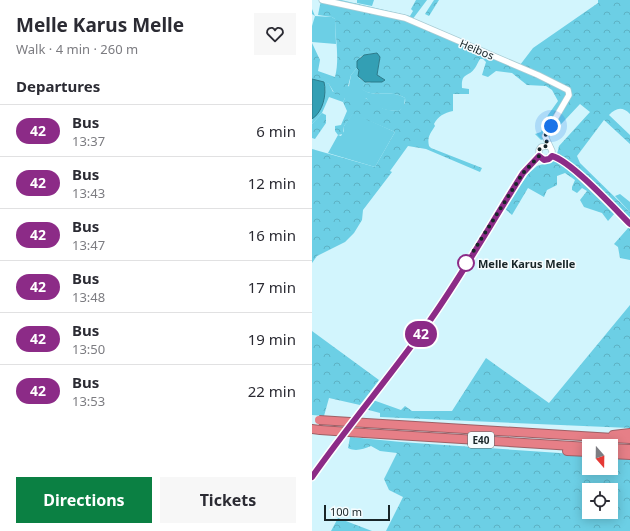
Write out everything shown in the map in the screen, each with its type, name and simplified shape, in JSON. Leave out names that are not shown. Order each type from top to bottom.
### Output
[{"type":"highway","name":"E40","points":[[316,420],[630,439]]},
{"type":"highway","name":"E40","points":[[316,430],[582,447]]},
{"type":"highway","points":[[604,438],[630,433]]},
{"type":"highway","points":[[374,434],[400,440],[582,452]]},
{"type":"highway","points":[[618,448],[630,449]]},
{"type":"highway","points":[[618,454],[630,455]]},
{"type":"street","name":"Heibos","points":[[322,0],[405,18],[538,75],[568,90],[569,95],[545,136],[548,146]]},
{"type":"street","points":[[312,477],[355,417],[408,351],[432,318],[523,173],[539,156],[539,150],[541,147],[548,146],[555,157],[579,175],[630,224]]},
{"type":"street","points":[[539,156],[544,160],[555,157]]},
{"type":"green space","points":[[321,0],[341,0],[410,16],[413,11],[411,9],[416,0],[427,0],[412,20],[520,65],[533,48],[598,3],[598,0],[630,0],[630,114],[622,109],[617,109],[609,115],[630,135],[630,144],[604,120],[577,156],[580,163],[630,212],[630,260],[620,258],[618,247],[614,244],[629,227],[615,213],[608,221],[602,213],[584,207],[580,200],[587,191],[582,188],[577,193],[572,190],[575,180],[565,173],[557,176],[557,185],[547,190],[544,197],[528,188],[512,215],[504,208],[529,173],[537,166],[553,161],[556,158],[559,146],[590,112],[580,104],[549,137],[541,140],[535,134],[541,132],[548,115],[558,101],[552,90],[546,86],[527,85],[512,73],[496,71],[488,77],[482,75],[486,62],[483,59],[480,59],[475,68],[464,77],[462,83],[462,88],[469,89],[469,94],[453,94],[453,111],[444,114],[437,119],[428,140],[431,148],[482,168],[480,172],[426,149],[408,146],[390,171],[392,172],[363,210],[362,220],[354,233],[345,242],[317,256],[312,263],[312,149],[375,167],[395,132],[353,114],[344,126],[343,134],[338,135],[335,131],[335,126],[341,125],[347,111],[343,102],[345,98],[362,96],[387,110],[399,111],[405,102],[405,98],[399,95],[372,93],[361,89],[364,84],[375,81],[382,82],[385,80],[377,75],[380,58],[376,53],[360,57],[357,68],[351,75],[345,93],[336,96],[329,84],[312,79],[312,43],[320,60],[318,71],[335,77],[336,70],[337,55],[335,19],[332,17],[318,15]]},
{"type":"green space","points":[[357,0],[374,0],[372,6],[357,3]]},
{"type":"green space","points":[[434,0],[439,0],[429,16],[425,14]]},
{"type":"green space","points":[[315,16],[332,17],[335,19],[336,44],[312,42],[312,26]]},
{"type":"green space","points":[[357,68],[359,70],[359,78],[370,83],[364,84],[362,89],[372,93],[399,95],[405,98],[404,107],[399,111],[389,110],[377,107],[366,98],[345,98],[343,102],[329,97],[322,113],[312,124],[315,114],[325,95],[324,82],[329,84],[333,92],[349,86],[351,75]]},
{"type":"green space","points":[[322,113],[326,115],[326,123],[315,139],[312,138],[312,124]]},
{"type":"green space","points":[[353,113],[395,132],[375,167],[328,153],[338,135],[341,136],[344,131],[344,126]]},
{"type":"green space","points":[[620,194],[630,202],[630,212],[615,196]]},
{"type":"green space","points":[[630,305],[630,428],[380,417],[380,413],[365,409],[373,400],[401,410],[405,406],[412,411],[452,411],[486,358],[549,403]]},
{"type":"green space","points":[[312,331],[379,380],[360,405],[329,398],[324,416],[312,415]]},
{"type":"green space","points":[[350,437],[582,455],[582,475],[618,475],[618,456],[630,457],[630,531],[386,531],[403,497],[389,490],[384,479],[397,453],[380,451],[371,446],[357,450],[348,448]]},
{"type":"green space","points":[[338,518],[372,531],[331,531]]},
{"type":"shaded area","points":[[377,53],[380,57],[377,75],[385,80],[382,82],[365,82],[358,76],[359,70],[357,68],[357,61],[364,55]]},
{"type":"shaded area","points":[[312,79],[324,82],[325,92],[319,112],[312,119]]},
{"type":"bus line","name":"42","points":[[312,477],[355,417],[408,351],[432,318],[523,173],[539,156],[544,160],[549,159],[552,156],[568,165],[630,224]]},
{"type":"place","name":"Melle Karus Melle","points":[[466,263]]},
{"type":"route","points":[[466,263],[523,173],[539,156],[538,153],[541,147],[548,146],[545,136],[551,126]]}]
